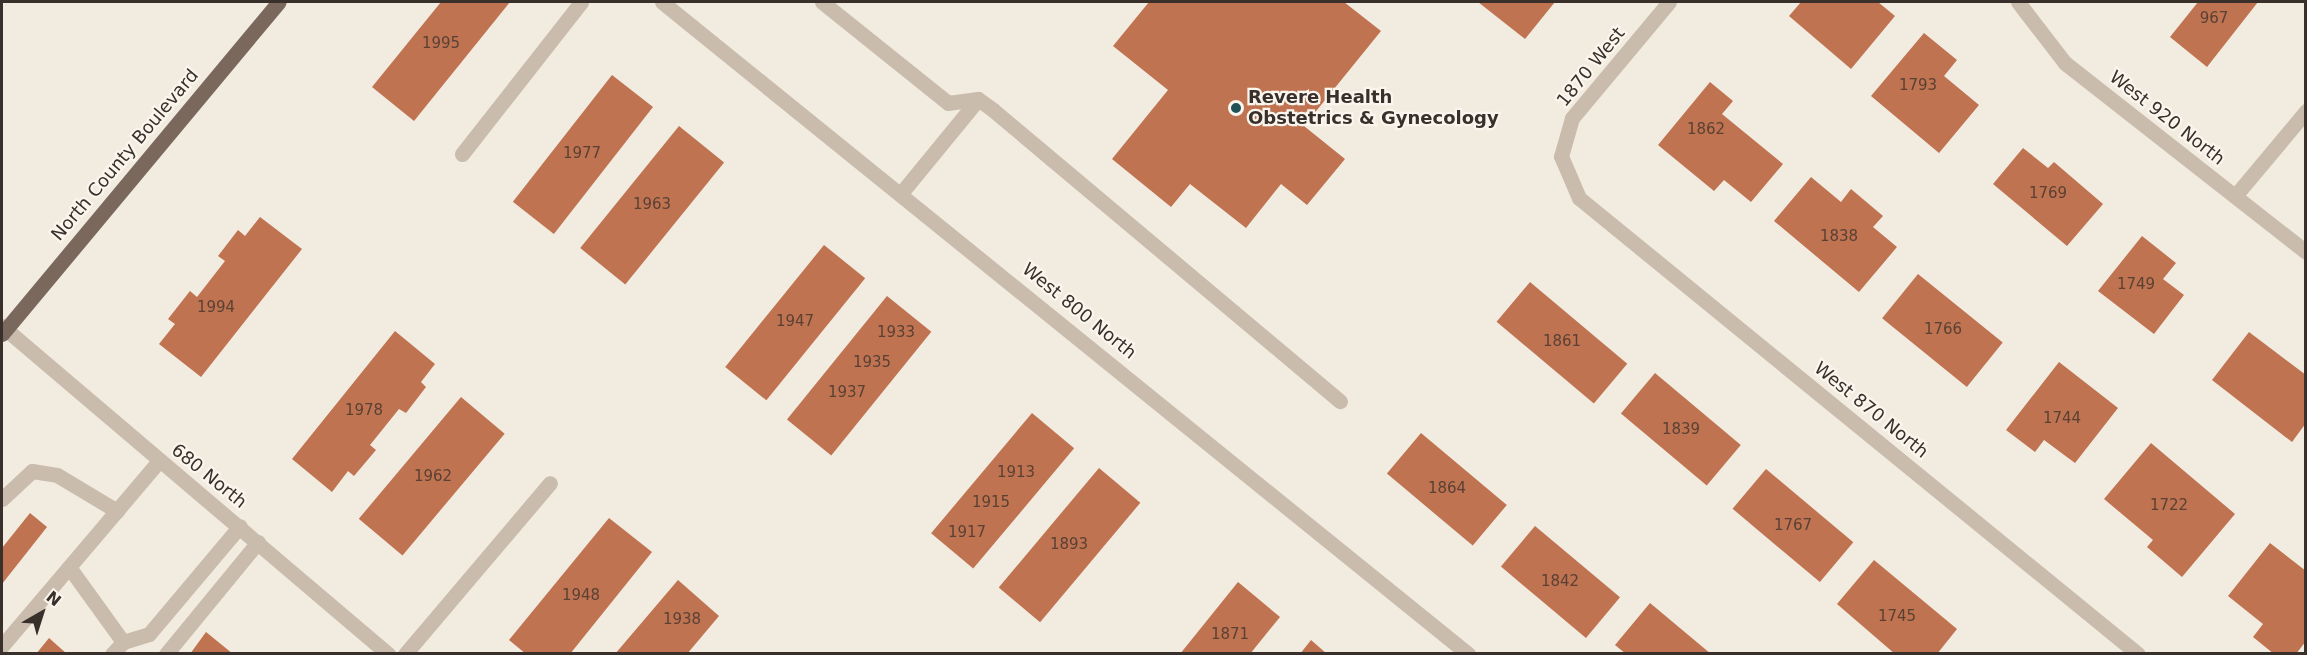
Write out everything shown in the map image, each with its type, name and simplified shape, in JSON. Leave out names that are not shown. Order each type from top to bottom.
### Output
[{"type":"main road","name":"North County Boulevard","points":[[3,330],[279,2]]},
{"type":"street","points":[[462,154],[581,2]]},
{"type":"street","name":"West 800 North","points":[[663,2],[902,192],[1468,654]]},
{"type":"street","points":[[822,2],[948,103],[978,99],[1340,401]]},
{"type":"street","name":"1870 West","points":[[1580,198],[1561,156],[1572,118],[1669,2]]},
{"type":"street","name":"West 920 North","points":[[2018,2],[2065,63],[2306,252]]},
{"type":"street","points":[[902,192],[978,99]]},
{"type":"street","points":[[2235,196],[2306,111]]},
{"type":"street","name":"West 870 North","points":[[1580,198],[2138,654]]},
{"type":"street","name":"680 North","points":[[3,330],[240,526],[388,654]]},
{"type":"street","points":[[2,646],[159,461]]},
{"type":"street","points":[[2,499],[32,471],[57,475],[117,511]]},
{"type":"street","points":[[405,654],[550,483]]},
{"type":"street","points":[[112,654],[123,642],[149,634],[240,526]]},
{"type":"street","points":[[166,654],[258,543]]},
{"type":"street","points":[[69,567],[123,642]]},
{"type":"building","points":[[441,2],[510,2],[414,121],[372,87]]},
{"type":"building","name":"Revere Health Obstetrics & Gynecology","points":[[1149,2],[1344,2],[1381,31],[1304,126],[1345,159],[1307,205],[1281,184],[1246,228],[1190,184],[1171,207],[1112,159],[1168,90],[1113,46]]},
{"type":"building","points":[[1478,2],[1555,2],[1525,39]]},
{"type":"building","points":[[1801,2],[1878,2],[1895,16],[1851,69],[1789,16]]},
{"type":"building","points":[[2198,2],[2258,2],[2207,67],[2170,37]]},
{"type":"building","points":[[1924,33],[1957,60],[1944,76],[1979,105],[1939,153],[1871,96]]},
{"type":"building","points":[[612,75],[653,107],[554,234],[513,202]]},
{"type":"building","points":[[1710,82],[1733,101],[1722,114],[1783,164],[1751,202],[1724,180],[1714,191],[1658,145]]},
{"type":"building","points":[[679,126],[724,163],[625,285],[580,248]]},
{"type":"building","points":[[2023,148],[2048,168],[2054,162],[2103,204],[2067,246],[1993,184]]},
{"type":"building","points":[[1811,177],[1841,202],[1851,189],[1883,216],[1873,227],[1897,247],[1859,292],[1774,221]]},
{"type":"building","points":[[260,217],[302,249],[201,377],[159,344],[175,324],[168,319],[190,291],[197,297],[225,261],[218,256],[238,230],[245,236]]},
{"type":"building","points":[[2142,236],[2176,263],[2163,279],[2184,295],[2154,334],[2098,291]]},
{"type":"building","points":[[824,245],[865,278],[766,400],[725,367]]},
{"type":"building","points":[[1918,274],[2003,343],[1967,387],[1882,318]]},
{"type":"building","points":[[1530,282],[1627,364],[1594,403],[1497,322]]},
{"type":"building","points":[[887,296],[931,332],[831,455],[787,420]]},
{"type":"building","points":[[395,331],[435,364],[421,382],[426,387],[406,413],[399,409],[370,445],[376,450],[354,476],[348,471],[332,492],[292,459]]},
{"type":"building","points":[[2249,332],[2306,375],[2306,423],[2292,442],[2212,380]]},
{"type":"building","points":[[2059,362],[2118,408],[2075,463],[2044,440],[2035,452],[2006,430]]},
{"type":"building","points":[[1655,373],[1741,445],[1707,486],[1621,414]]},
{"type":"building","points":[[461,397],[505,434],[402,555],[359,519]]},
{"type":"building","points":[[1032,413],[1074,448],[973,569],[931,533]]},
{"type":"building","points":[[1421,433],[1507,505],[1473,546],[1387,474]]},
{"type":"building","points":[[2151,443],[2235,514],[2182,577],[2147,547],[2153,540],[2104,499]]},
{"type":"building","points":[[1099,468],[1140,503],[1040,622],[999,588]]},
{"type":"building","points":[[1766,469],[1853,542],[1820,582],[1733,509]]},
{"type":"building","points":[[30,513],[47,527],[2,584],[2,548]]},
{"type":"building","points":[[609,518],[652,552],[570,654],[526,654],[509,640]]},
{"type":"building","points":[[1535,526],[1620,597],[1586,638],[1501,567]]},
{"type":"building","points":[[2270,543],[2306,571],[2306,641],[2296,654],[2274,654],[2253,637],[2263,624],[2228,596]]},
{"type":"building","points":[[1874,560],[1957,629],[1937,654],[1895,654],[1837,604]]},
{"type":"building","points":[[678,580],[719,616],[687,654],[615,654]]},
{"type":"building","points":[[1238,582],[1280,617],[1250,654],[1180,654]]},
{"type":"building","points":[[1650,603],[1711,654],[1626,654],[1615,645]]},
{"type":"building","points":[[206,632],[233,654],[190,654]]},
{"type":"building","points":[[49,638],[67,654],[36,654]]},
{"type":"building","points":[[1311,640],[1327,654],[1300,654]]},
{"type":"place","name":"Revere Health Obstetrics & Gynecology","points":[[1236,108]]}]
